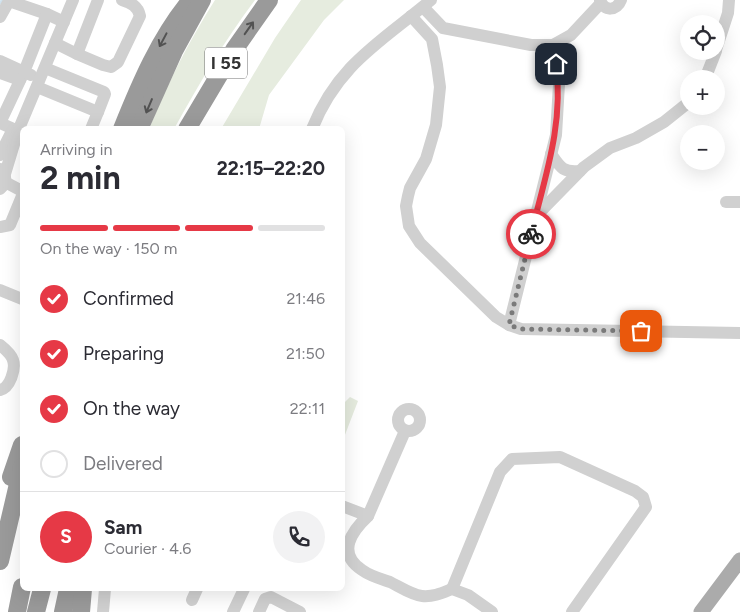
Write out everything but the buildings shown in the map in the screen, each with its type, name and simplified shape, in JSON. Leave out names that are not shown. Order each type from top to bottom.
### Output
[{"type":"highway","points":[[123,126],[140,86],[173,23],[191,0]]},
{"type":"highway","name":"I 55","points":[[140,126],[174,51],[202,0]]},
{"type":"highway","name":"I 55","points":[[189,126],[234,50],[269,0]]},
{"type":"highway","points":[[0,510],[20,451]]},
{"type":"highway","points":[[0,561],[20,476]]},
{"type":"highway","points":[[17,612],[21,591]]},
{"type":"highway","points":[[36,612],[41,591]]},
{"type":"highway","points":[[63,612],[68,591]]},
{"type":"highway","points":[[81,612],[83,591]]},
{"type":"main road","points":[[701,612],[739,563]]},
{"type":"street","points":[[20,126],[73,0]]},
{"type":"street","points":[[77,54],[98,0]]},
{"type":"street","points":[[55,43],[111,67],[118,62],[140,16],[139,11],[134,5],[122,0]]},
{"type":"street","points":[[313,126],[330,91],[346,71],[375,44],[427,3],[443,28],[532,45],[554,45],[571,35],[601,1],[607,9],[613,9],[619,6],[622,0]]},
{"type":"street","points":[[725,22],[729,0]]},
{"type":"street","points":[[0,17],[9,2],[47,14],[64,22]]},
{"type":"street","points":[[19,129],[0,123],[22,76],[47,14]]},
{"type":"street","points":[[411,16],[432,39],[440,87],[436,125],[426,159],[410,188],[408,196],[406,206],[409,226],[420,243],[496,317],[509,325],[521,329],[740,333]]},
{"type":"street","points":[[433,45],[436,36],[441,31],[448,29]]},
{"type":"street","points":[[509,325],[556,135],[559,84],[554,45]]},
{"type":"street","points":[[0,61],[22,76]]},
{"type":"street","points":[[0,73],[40,78],[104,92],[105,94],[92,126]]},
{"type":"street","points":[[40,78],[98,112]]},
{"type":"street","points":[[536,216],[580,171],[610,148],[636,138],[664,122],[680,109]]},
{"type":"street","points":[[0,155],[19,129]]},
{"type":"street","points":[[19,129],[3,179],[20,190]]},
{"type":"street","points":[[551,154],[558,165],[566,171],[580,171]]},
{"type":"street","points":[[20,200],[5,226],[20,230]]},
{"type":"street","points":[[726,202],[740,202]]},
{"type":"street","points":[[0,290],[20,298]]},
{"type":"street","points":[[0,345],[12,357],[14,367],[8,386],[0,390]]},
{"type":"street","points":[[405,431],[368,516],[350,536],[348,551],[361,570],[420,596],[434,596],[452,588],[500,472],[512,459],[560,457],[635,491],[643,497],[646,507],[578,610]]},
{"type":"street","points":[[345,507],[368,516]]},
{"type":"street","points":[[452,588],[468,595],[492,612]]},
{"type":"street","points":[[103,612],[104,591]]},
{"type":"street","points":[[233,612],[243,591]]},
{"type":"street","points":[[248,591],[265,599],[271,597],[300,612]]},
{"type":"street","points":[[259,612],[265,599]]},
{"type":"shaded area","points":[[215,0],[255,0],[212,63],[176,126],[150,126],[163,96],[196,31]]},
{"type":"shaded area","points":[[301,0],[344,0],[324,20],[269,95],[260,126],[223,126],[275,38]]},
{"type":"shaded area","points":[[350,397],[358,401],[345,435],[345,402]]},
{"type":"way so far","points":[[531,234],[509,325],[521,329],[641,331]]},
{"type":"route","points":[[531,234],[556,135],[559,84],[556,64]]}]
